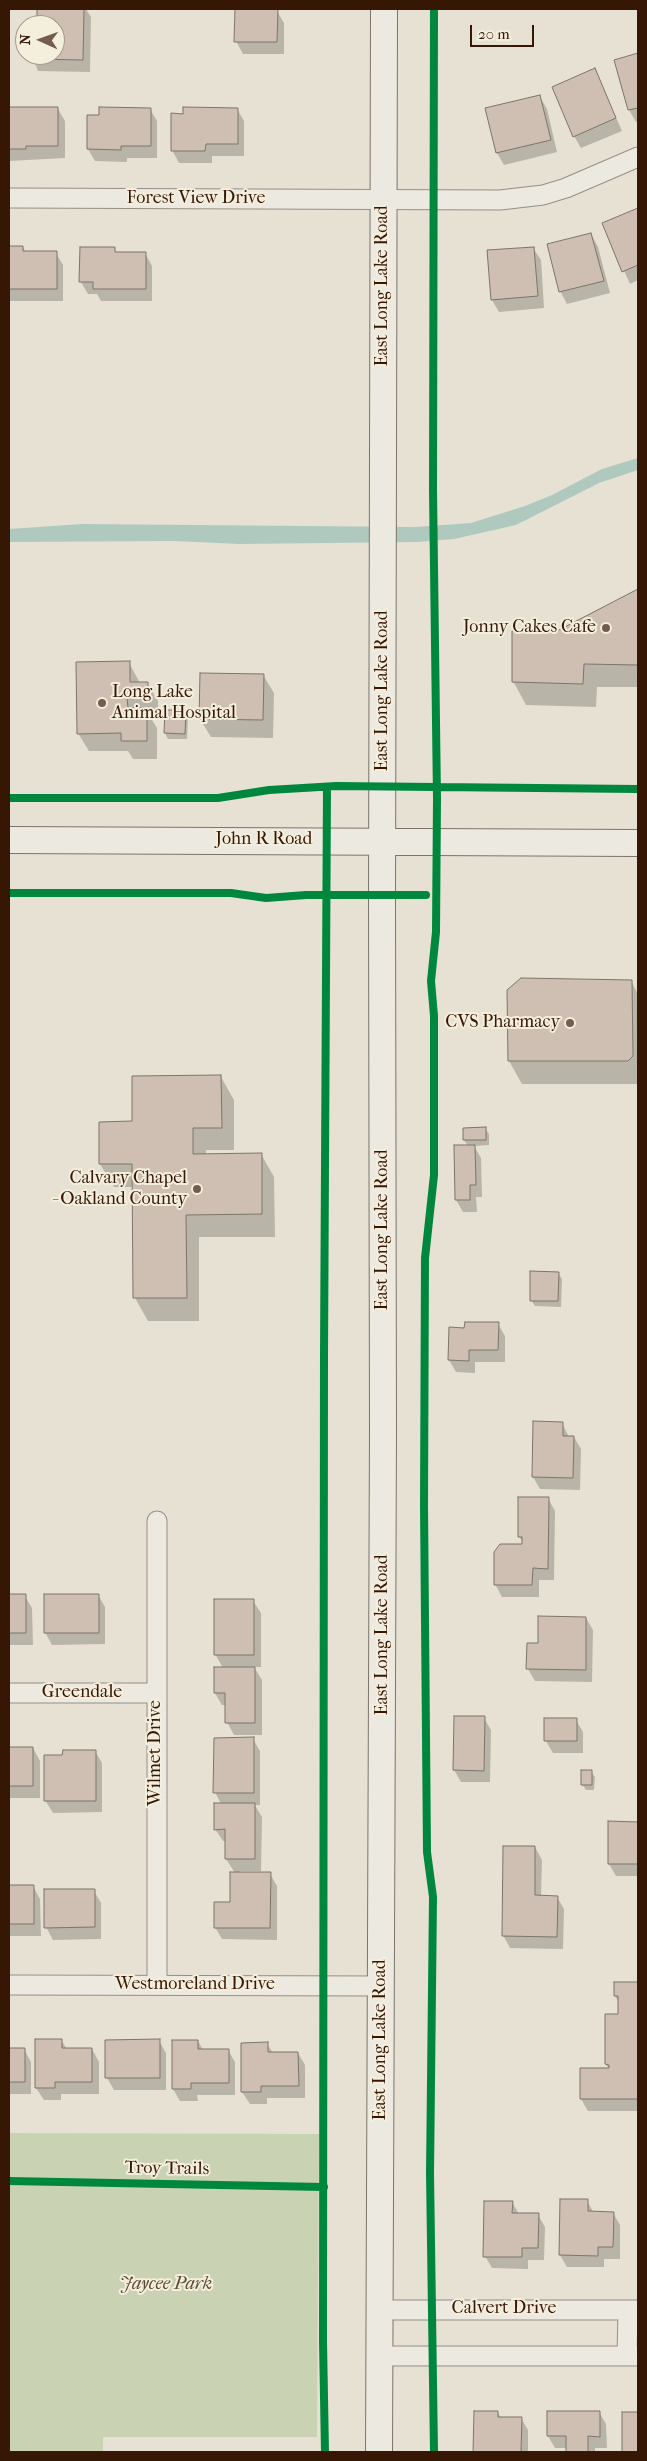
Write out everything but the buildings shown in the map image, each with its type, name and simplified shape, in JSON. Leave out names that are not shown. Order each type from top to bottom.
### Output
[{"type":"main road","name":"East Long Lake Road","points":[[379,2452],[382,1986],[384,9]]},
{"type":"main road","name":"John R Road","points":[[9,840],[382,840],[638,843]]},
{"type":"street","name":"Forest View Drive","points":[[9,198],[500,200],[543,194],[566,188],[638,157]]},
{"type":"street","name":"Wilmet Drive","points":[[157,1521],[157,1985]]},
{"type":"street","name":"Greendale","points":[[9,1693],[156,1693]]},
{"type":"street","name":"Westmoreland Drive","points":[[9,1985],[382,1986]]},
{"type":"street","name":"Calvert Drive","points":[[380,2310],[633,2310],[633,2356],[380,2356]]},
{"type":"green space","name":"Jaycee Park","points":[[9,2133],[319,2134],[317,2437],[103,2437],[103,2452],[9,2452]]},
{"type":"shaded area","points":[[638,458],[638,470],[599,483],[516,525],[454,539],[416,542],[239,544],[174,541],[9,542],[9,529],[82,524],[416,527],[471,523],[525,506],[552,495],[602,469]]},
{"type":"cycle path","points":[[434,9],[433,490],[437,799],[436,932],[431,981],[434,1016],[434,1175],[425,1258],[424,1504],[427,1852],[433,1897],[430,2173],[434,2452]]},
{"type":"cycle path","points":[[9,798],[218,798],[269,790],[336,786],[638,789]]},
{"type":"cycle path","points":[[325,2452],[323,2342],[324,1354],[327,787]]},
{"type":"cycle path","points":[[9,893],[231,893],[266,898],[306,895],[426,895]]},
{"type":"cycle path","name":"Troy Trails","points":[[9,2181],[324,2187]]},
{"type":"place","name":"Jonny Cakes Cafe","points":[[606,628]]},
{"type":"place","name":"Long Lake Animal Hospital","points":[[102,703]]},
{"type":"place","name":"CVS Pharmacy","points":[[570,1023]]},
{"type":"place","name":"Calvary Chapel - Oakland County","points":[[197,1189]]}]
